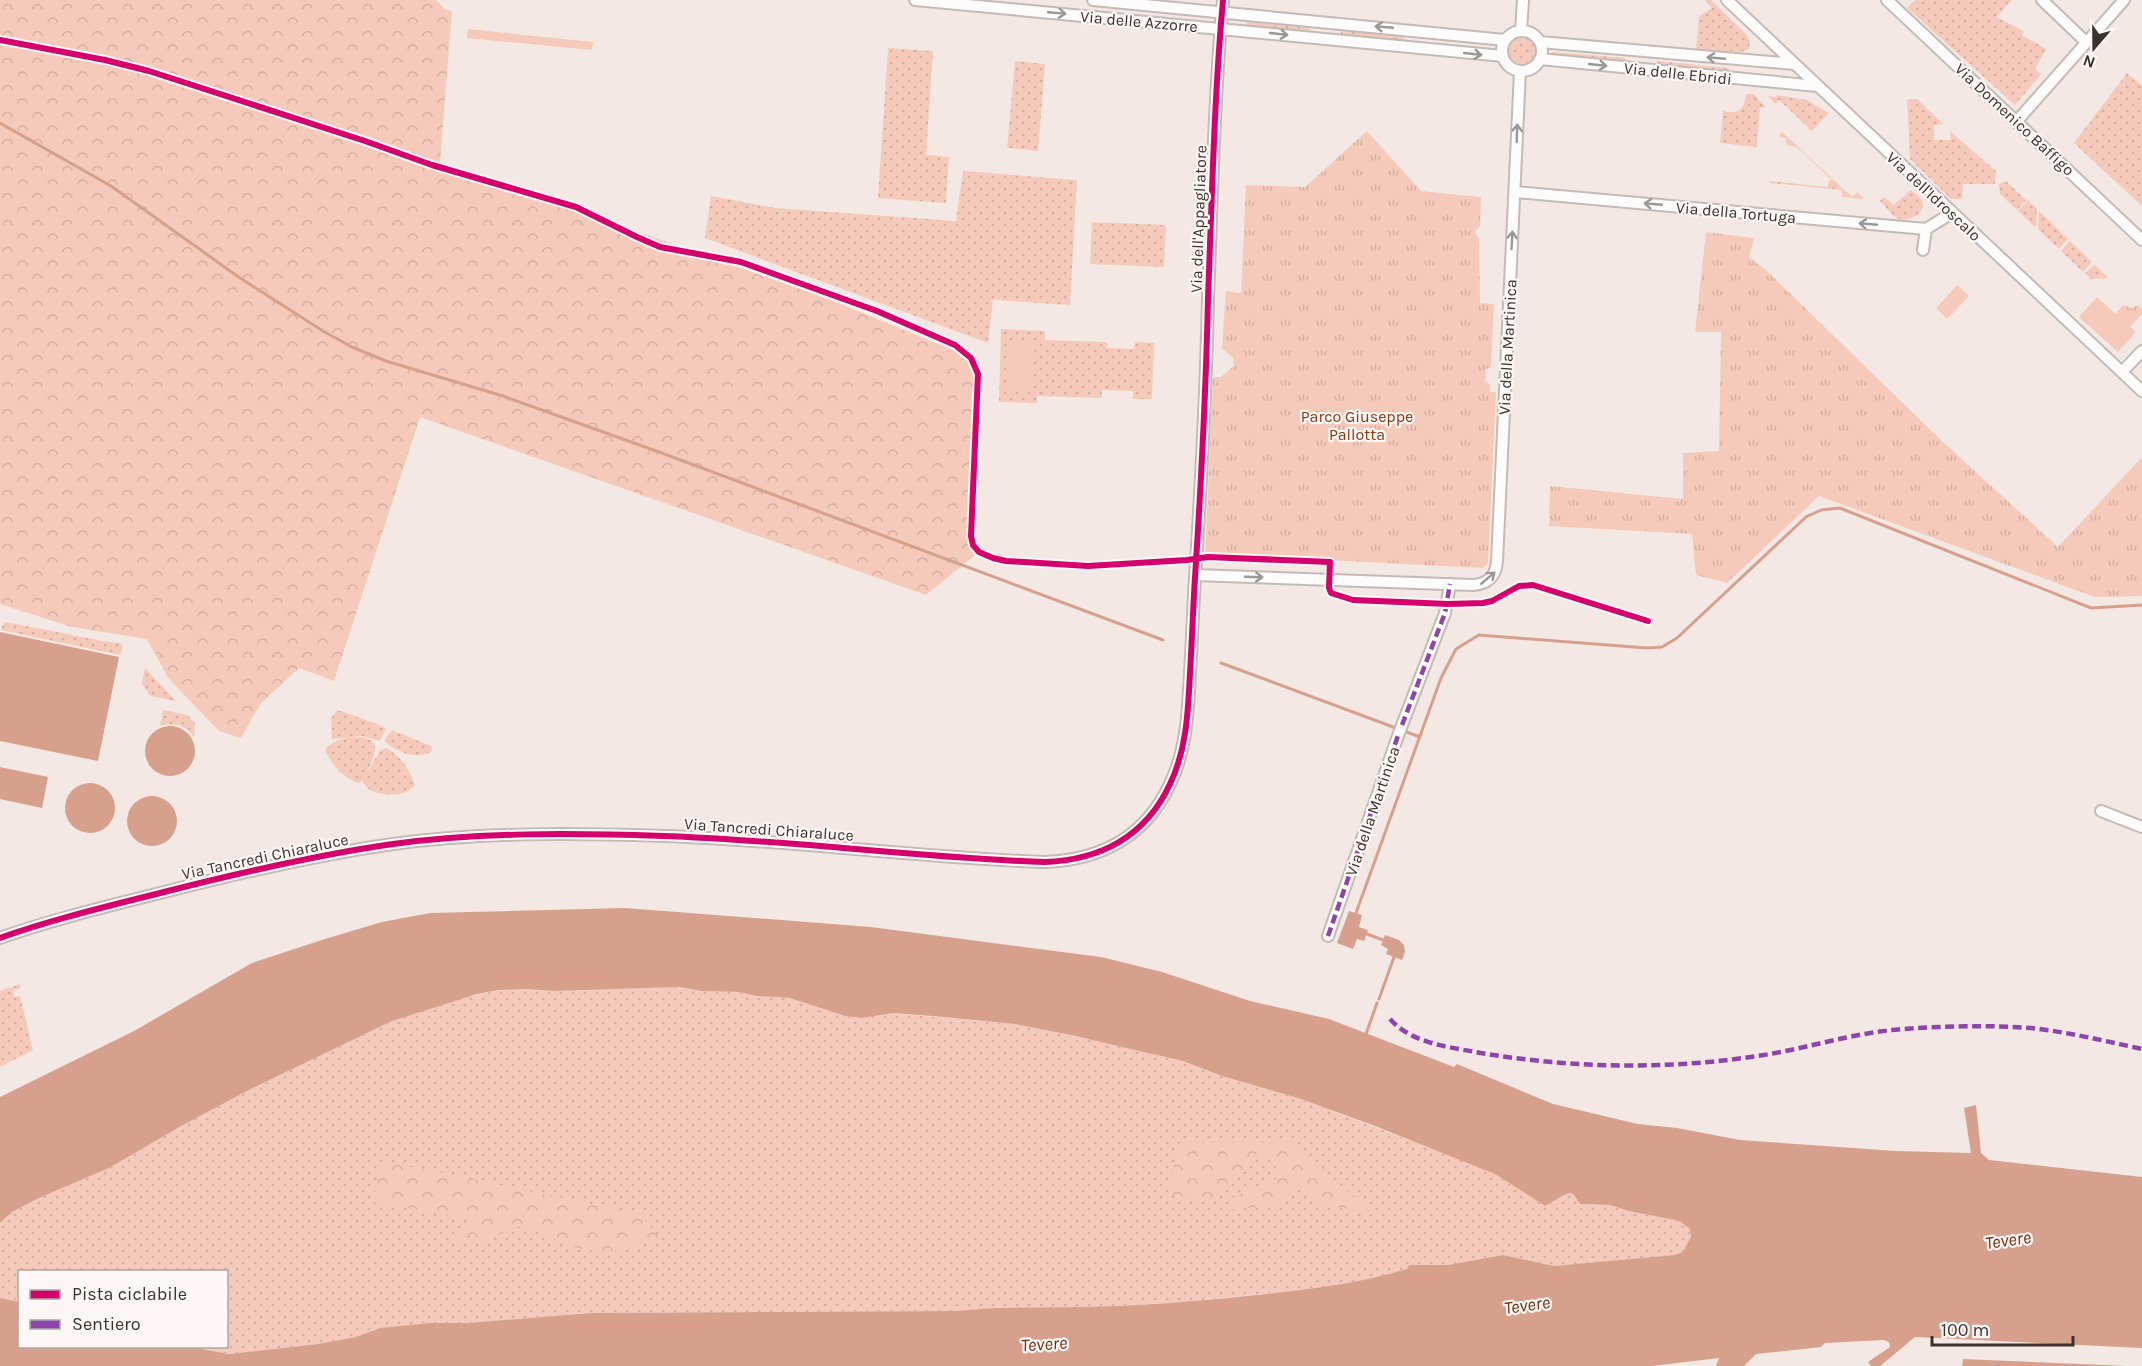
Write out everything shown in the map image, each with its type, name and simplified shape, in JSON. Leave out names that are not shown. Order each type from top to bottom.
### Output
[{"type":"street","name":"Via delle Azzorre","points":[[915,0],[1032,5],[1220,29]]},
{"type":"street","name":"Via delle Azzorre","points":[[1093,0],[1222,12]]},
{"type":"street","name":"Via dell'Appagliatore","points":[[1202,440],[1223,0]]},
{"type":"street","points":[[1521,31],[1523,0]]},
{"type":"street","name":"Via dell'Idroscalo","points":[[1727,0],[2142,391]]},
{"type":"street","points":[[2042,0],[2086,42]]},
{"type":"street","points":[[2017,121],[2124,0]]},
{"type":"street","name":"Via Domenico Baffigo","points":[[1892,2],[2142,240]]},
{"type":"street","points":[[1222,12],[1505,40]]},
{"type":"street","points":[[1329,39],[1331,22]]},
{"type":"street","points":[[1220,29],[1503,56]]},
{"type":"street","points":[[1422,48],[1423,31]]},
{"type":"street","points":[[1521,31],[1532,34],[1540,42],[1542,51],[1540,59],[1530,69],[1520,71],[1509,66],[1503,56],[1502,48],[1505,40],[1512,33],[1521,31]]},
{"type":"street","name":"Via delle Ebridi","points":[[1540,42],[1795,64]]},
{"type":"street","points":[[1641,69],[1642,51]]},
{"type":"street","name":"Via delle Ebridi","points":[[1540,59],[1816,86]]},
{"type":"street","points":[[1742,79],[1743,60]]},
{"type":"street","name":"Via della Martinica","points":[[1196,575],[1480,585],[1489,580],[1496,569],[1520,71]]},
{"type":"street","name":"Via della Tortuga","points":[[1515,192],[1926,229]]},
{"type":"street","points":[[1923,250],[1926,229],[1952,213]]},
{"type":"street","points":[[2122,372],[2142,351]]},
{"type":"street","name":"Via Tancredi Chiaraluce","points":[[0,938],[100,908],[284,863],[384,846],[448,839],[537,835],[684,837],[800,843],[1045,862],[1076,859],[1100,853],[1124,840],[1149,818],[1165,796],[1183,747],[1188,710],[1202,440]]},
{"type":"street","name":"Via della Martinica","points":[[1328,936],[1400,729],[1445,613],[1450,584]]},
{"type":"street","points":[[2101,811],[2142,827]]},
{"type":"green space","points":[[0,0],[436,0],[445,9],[452,11],[440,162],[826,298],[980,361],[975,555],[926,595],[420,417],[334,681],[299,668],[261,703],[241,738],[219,731],[168,678],[147,639],[72,627],[0,604]]},
{"type":"green space","points":[[1705,0],[1711,0],[1747,35],[1750,41],[1749,49],[1741,52],[1696,49],[1699,16],[1712,8]]},
{"type":"green space","points":[[1915,0],[2012,0],[1996,17],[2024,31],[2022,35],[2046,49],[2035,69],[2041,74],[2015,105],[1907,8]]},
{"type":"green space","points":[[1247,22],[1309,28],[1311,32],[1246,27]]},
{"type":"green space","points":[[468,29],[593,42],[592,50],[467,38]]},
{"type":"green space","points":[[1341,32],[1403,37],[1406,40],[1405,42],[1341,36]]},
{"type":"green space","points":[[1522,38],[1531,42],[1535,51],[1531,60],[1522,64],[1513,60],[1509,51],[1513,42]]},
{"type":"green space","points":[[888,48],[933,51],[926,155],[949,157],[946,203],[878,198]]},
{"type":"green space","points":[[1552,52],[1625,58],[1627,62],[1552,55]]},
{"type":"green space","points":[[1015,61],[1045,64],[1038,151],[1007,148]]},
{"type":"green space","points":[[1658,61],[1731,70],[1730,73],[1657,66]]},
{"type":"green space","points":[[2127,73],[2142,85],[2142,206],[2074,143]]},
{"type":"green space","points":[[1746,94],[1754,94],[1766,108],[1760,107],[1757,147],[1720,143],[1723,111],[1740,110]]},
{"type":"green space","points":[[1777,95],[1807,100],[1829,113],[1812,131],[1779,100],[1775,104],[1768,96],[1776,97]]},
{"type":"green space","points":[[1917,99],[1943,124],[1934,125],[1934,140],[1951,140],[1950,131],[1996,171],[1995,184],[1963,184],[1962,199],[1951,199],[1910,159],[1907,100]]},
{"type":"green space","name":"Parco Giuseppe Pallotta","points":[[1367,131],[1421,191],[1481,197],[1480,226],[1475,232],[1479,239],[1480,303],[1494,304],[1491,367],[1486,369],[1485,381],[1490,384],[1490,392],[1496,392],[1488,563],[1483,568],[1205,554],[1213,377],[1221,377],[1234,366],[1233,358],[1222,348],[1226,291],[1241,293],[1246,185],[1305,187]]},
{"type":"green space","points":[[1781,131],[1852,197],[1858,192],[1864,199],[1842,197],[1842,190],[1769,183],[1769,181],[1828,187],[1829,180],[1832,180],[1797,147],[1787,145],[1786,138],[1780,137]]},
{"type":"green space","points":[[963,171],[1077,180],[1070,305],[993,300],[988,343],[705,238],[711,196],[775,208],[956,221]]},
{"type":"green space","points":[[2006,181],[2026,200],[2017,210],[2000,194],[1999,184]]},
{"type":"green space","points":[[1910,190],[1920,198],[1923,204],[1920,212],[1912,218],[1897,218],[1880,201],[1884,197],[1894,205]]},
{"type":"green space","points":[[2028,200],[2037,209],[2036,228],[2018,211]]},
{"type":"green space","points":[[2039,211],[2068,239],[2059,249],[2038,229]]},
{"type":"green space","points":[[1092,222],[1166,225],[1164,267],[1090,264]]},
{"type":"green space","points":[[1706,232],[1754,238],[1749,257],[1767,271],[1943,442],[2058,547],[2142,457],[2142,596],[2095,597],[1819,496],[1727,583],[1696,575],[1692,534],[1549,526],[1550,486],[1683,499],[1683,453],[1719,451],[1721,332],[1695,332]]},
{"type":"green space","points":[[2070,241],[2092,262],[2083,272],[2061,251]]},
{"type":"green space","points":[[2095,265],[2109,278],[2091,279],[2085,273]]},
{"type":"green space","points":[[1957,285],[1969,296],[1947,319],[1936,308]]},
{"type":"green space","points":[[2097,297],[2136,332],[2118,352],[2079,317]]},
{"type":"green space","points":[[2123,305],[2132,308],[2138,305],[2142,309],[2142,314],[2130,327],[2115,314]]},
{"type":"green space","points":[[1001,329],[1045,331],[1045,340],[1107,342],[1108,348],[1134,349],[1135,342],[1154,343],[1152,399],[1133,399],[1133,391],[1102,390],[1102,398],[1037,396],[1037,403],[999,402]]},
{"type":"green space","points":[[1010,340],[1035,341],[1032,391],[1008,390]]},
{"type":"green space","points":[[6,622],[120,643],[123,647],[120,655],[1,630]]},
{"type":"green space","points":[[145,668],[176,701],[150,696],[142,684]]},
{"type":"green space","points":[[163,710],[187,715],[195,723],[194,737],[179,726],[170,724],[160,726]]},
{"type":"green space","points":[[337,711],[384,727],[386,729],[380,741],[363,736],[332,739],[331,718]]},
{"type":"green space","points":[[392,730],[431,746],[432,751],[414,755],[395,749],[384,741]]},
{"type":"green space","points":[[361,737],[368,739],[375,746],[368,771],[380,751],[386,748],[404,764],[415,786],[401,794],[381,794],[369,789],[363,780],[359,783],[353,781],[334,766],[325,750],[337,741]]},
{"type":"green space","points":[[20,984],[21,988],[13,991],[14,997],[20,996],[33,1050],[0,1067],[0,991]]},
{"type":"green space","points":[[680,987],[701,991],[739,992],[757,996],[790,998],[845,1016],[862,1018],[893,1013],[1015,1024],[1126,1047],[1183,1061],[1222,1076],[1298,1098],[1468,1162],[1495,1174],[1545,1206],[1571,1193],[1590,1205],[1610,1205],[1679,1221],[1689,1228],[1691,1236],[1683,1252],[1675,1255],[1554,1266],[1503,1255],[1448,1265],[1409,1265],[1407,1269],[1388,1275],[1330,1286],[1186,1301],[1121,1306],[956,1311],[591,1313],[380,1328],[356,1337],[318,1344],[229,1354],[190,1348],[228,1348],[228,1270],[18,1270],[18,1302],[0,1298],[0,1223],[12,1212],[109,1168],[249,1090],[392,1021],[450,1001],[499,990],[554,991]]},
{"type":"green space","points":[[1180,1142],[1293,1142],[1374,1215],[1319,1203],[1298,1188],[1275,1206],[1232,1209],[1229,1199],[1278,1178],[1274,1160],[1256,1154],[1213,1202],[1167,1195]]},
{"type":"green space","points":[[381,1162],[640,1214],[660,1238],[609,1253],[577,1248],[521,1226],[486,1240],[454,1240],[473,1220],[373,1202]]},
{"type":"water","points":[[0,632],[119,657],[98,761],[0,741]]},
{"type":"water","points":[[165,726],[175,726],[188,733],[195,746],[195,756],[188,769],[175,776],[165,776],[156,772],[149,765],[145,756],[145,746],[149,737],[156,730]]},
{"type":"water","points":[[0,767],[48,777],[42,808],[0,799]]},
{"type":"water","points":[[85,783],[95,783],[108,790],[115,803],[115,813],[108,826],[95,833],[85,833],[76,829],[69,822],[65,813],[65,803],[69,794],[76,787]]},
{"type":"water","points":[[147,796],[157,796],[170,803],[177,816],[177,826],[170,839],[157,846],[147,846],[138,842],[131,835],[127,826],[127,816],[131,807],[138,800]]},
{"type":"water","name":"Tevere","points":[[625,908],[871,927],[1101,957],[1162,972],[1250,1001],[1329,1019],[1454,1067],[1457,1064],[1553,1104],[1638,1124],[1677,1128],[1740,1140],[1896,1151],[1971,1153],[1964,1108],[1976,1105],[1981,1153],[1989,1160],[2142,1177],[2142,1348],[1915,1337],[1880,1366],[1871,1366],[1868,1362],[1890,1347],[1889,1342],[1884,1340],[1825,1343],[1821,1347],[1756,1354],[1744,1366],[1716,1366],[1719,1358],[1652,1366],[0,1366],[0,1298],[18,1302],[18,1348],[195,1348],[229,1354],[318,1344],[356,1337],[380,1328],[591,1313],[956,1311],[1183,1302],[1327,1286],[1387,1275],[1407,1269],[1409,1265],[1448,1265],[1503,1255],[1554,1266],[1674,1255],[1683,1252],[1691,1236],[1689,1228],[1679,1221],[1610,1205],[1580,1204],[1571,1193],[1545,1206],[1495,1174],[1298,1098],[1222,1076],[1183,1061],[1015,1024],[893,1013],[862,1018],[845,1016],[790,998],[757,996],[739,992],[701,991],[680,987],[554,991],[499,990],[477,994],[392,1021],[249,1090],[109,1168],[39,1198],[12,1212],[0,1223],[0,1097],[134,1031],[252,963],[382,922],[430,913]]},
{"type":"water","points":[[1349,911],[1362,915],[1359,927],[1368,930],[1364,941],[1357,939],[1353,949],[1337,943]]},
{"type":"water","points":[[1385,935],[1399,940],[1404,945],[1405,952],[1402,960],[1386,954],[1388,949],[1381,945]]},
{"type":"water","points":[[1963,1359],[2127,1366],[1962,1366]]},
{"type":"waterway","points":[[0,123],[111,186],[240,278],[352,347],[386,361],[503,396],[659,452],[1163,640]]},
{"type":"waterway","points":[[1356,913],[1441,678],[1456,649],[1479,635],[1647,648],[1662,647],[1677,638],[1806,517],[1821,510],[1840,508],[2091,608],[2142,605]]},
{"type":"waterway","points":[[1221,663],[1420,737]]},
{"type":"waterway","points":[[1367,934],[1383,940]]},
{"type":"waterway","points":[[1379,999],[1394,957]]},
{"type":"waterway","points":[[1365,1037],[1377,1003]]},
{"type":"marked path","points":[[1402,725],[1445,613],[1450,584]]},
{"type":"marked path","points":[[1328,936],[1399,733]]},
{"type":"marked path","points":[[1390,1019],[1409,1034],[1444,1046],[1517,1058],[1590,1065],[1698,1063],[1770,1054],[1870,1033],[1952,1027],[2031,1028],[2073,1034],[2142,1049]]},
{"type":"cycle path","points":[[0,938],[81,913],[249,871],[335,853],[426,840],[528,834],[663,836],[1045,862],[1085,856],[1103,850],[1120,842],[1135,831],[1160,802],[1176,771],[1187,715],[1203,438],[1215,112],[1223,0]]},
{"type":"cycle path","points":[[0,40],[105,60],[149,71],[432,165],[576,207],[660,247],[741,262],[877,311],[955,345],[971,358],[978,374],[971,536],[973,545],[979,552],[993,558],[1006,561],[1088,566],[1208,557],[1330,562],[1329,588],[1331,593],[1353,600],[1448,604],[1483,603],[1492,601],[1519,586],[1533,585],[1648,621]]}]
